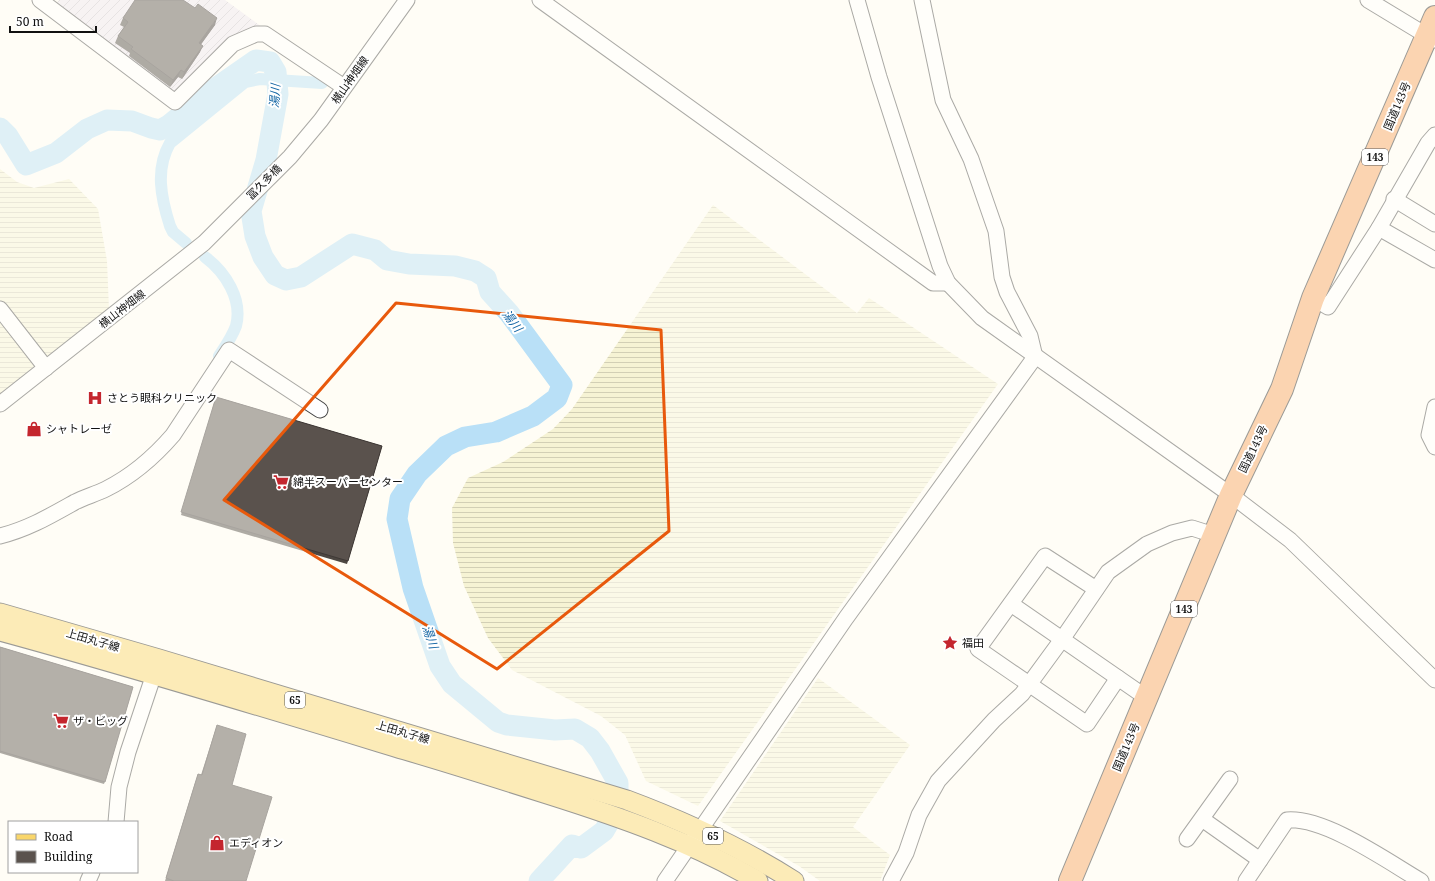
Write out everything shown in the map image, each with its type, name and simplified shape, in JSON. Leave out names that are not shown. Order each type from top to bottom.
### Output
[{"type":"highway","name":"国道143号","points":[[1070,881],[1148,698],[1231,495],[1282,389],[1314,298],[1431,39],[1435,17]]},
{"type":"main road","name":"上田丸子線","points":[[0,613],[157,667],[624,819],[690,846],[720,860],[758,881]]},
{"type":"main road","name":"上田丸子線","points":[[0,631],[157,667],[589,788],[627,800],[700,830],[736,847],[794,881]]},
{"type":"street","points":[[40,0],[174,102],[233,44],[256,34],[265,34],[344,87]]},
{"type":"street","name":"横山神畑線","points":[[290,157],[321,120],[407,0]]},
{"type":"street","points":[[540,0],[933,282],[948,283]]},
{"type":"street","points":[[857,0],[879,77],[940,266],[948,283],[982,318],[1231,495],[1290,540],[1435,680]]},
{"type":"street","points":[[665,881],[846,618],[1035,357],[1030,336],[1007,292],[1002,277],[996,231],[971,159],[943,100],[922,0]]},
{"type":"street","points":[[1368,0],[1431,39]]},
{"type":"street","points":[[1314,298],[1328,307],[1379,228],[1394,199],[1428,142],[1435,135]]},
{"type":"street","name":"冨久多橋","points":[[239,208],[290,157]]},
{"type":"street","points":[[1394,199],[1435,224]]},
{"type":"street","name":"横山神畑線","points":[[0,404],[204,244],[239,208]]},
{"type":"street","points":[[1379,228],[1435,260]]},
{"type":"street","points":[[0,309],[46,368]]},
{"type":"street","points":[[0,536],[31,527],[48,519],[70,505],[120,481],[143,464],[162,448],[173,436],[229,350],[320,410]]},
{"type":"street","points":[[1435,407],[1429,435],[1435,447]]},
{"type":"street","points":[[891,881],[906,853],[919,815],[938,781],[994,720],[1022,694],[1063,638],[1108,572],[1147,544],[1172,533],[1192,528],[1214,535]]},
{"type":"street","points":[[1096,589],[1045,556],[978,649],[1028,685],[1087,724],[1118,678]]},
{"type":"street","points":[[1011,604],[1063,638],[1148,698]]},
{"type":"street","points":[[116,821],[119,787],[128,752],[157,667]]},
{"type":"street","points":[[1187,839],[1230,779]]},
{"type":"street","points":[[1202,819],[1260,860]]},
{"type":"street","points":[[1246,881],[1286,820],[1299,819],[1331,829],[1421,881]]},
{"type":"highlighted area","points":[[396,303],[661,330],[669,531],[497,669],[224,500]]},
{"type":"shaded area","points":[[59,0],[225,0],[262,27],[180,90],[166,93],[54,7]]},
{"type":"shaded area","points":[[0,169],[17,182],[34,188],[69,179],[98,209],[107,261],[109,310],[49,357],[41,355],[0,304]]},
{"type":"shaded area","points":[[713,205],[857,313],[869,298],[998,384],[698,806],[646,781],[625,735],[601,716],[512,670],[488,638],[464,586],[453,543],[452,508],[468,478],[503,462],[553,429],[572,409]]},
{"type":"shaded area","points":[[0,313],[36,365],[0,394]]},
{"type":"shaded area","points":[[818,678],[910,745],[853,827],[890,855],[880,881],[820,881],[799,866],[720,821]]},
{"type":"building","points":[[135,0],[183,0],[195,8],[198,4],[217,18],[199,43],[203,46],[184,72],[181,70],[173,80],[131,49],[133,47],[118,36],[128,22],[123,18]]},
{"type":"building","name":"綿半スーパーセンター","points":[[216,397],[382,446],[348,561],[181,512]]},
{"type":"building","name":"ザ・ビッグ","points":[[0,647],[133,687],[105,782],[0,751]]},
{"type":"building","name":"エディオン","points":[[217,725],[246,734],[232,785],[272,797],[246,881],[174,881],[166,878],[198,774],[202,775]]},
{"type":"waterway","name":"湯川","points":[[0,128],[8,136],[26,165],[56,153],[87,129],[107,120],[132,121],[160,130],[169,125],[207,94],[256,60],[270,62],[276,72],[278,94],[266,160],[251,211],[255,236],[263,257],[275,275],[286,280],[301,277],[352,244],[375,250],[387,260],[409,264],[455,266],[475,271],[486,278],[490,292],[509,313],[562,385],[557,398],[533,416],[496,432],[465,437],[446,446],[417,474],[400,499],[397,519],[413,588],[440,666],[452,684],[498,722],[507,725],[555,730],[575,729],[590,738],[600,751],[618,783],[618,807],[604,831],[581,848],[572,845],[539,881]]},
{"type":"waterway","points":[[186,243],[173,232],[170,226],[162,194],[162,163],[170,143],[245,82],[260,79],[322,83]]},
{"type":"waterway","points":[[205,257],[219,270],[231,287],[237,306],[236,326],[219,356]]},
{"type":"place","name":"さとう眼科クリニック","points":[[95,398]]},
{"type":"place","name":"シャトレーゼ","points":[[34,429]]},
{"type":"place","name":"綿半スーパーセンター","points":[[281,482]]},
{"type":"place","name":"福田","points":[[950,643]]},
{"type":"place","name":"ザ・ビッグ","points":[[61,721]]},
{"type":"place","name":"エディオン","points":[[217,843]]}]
